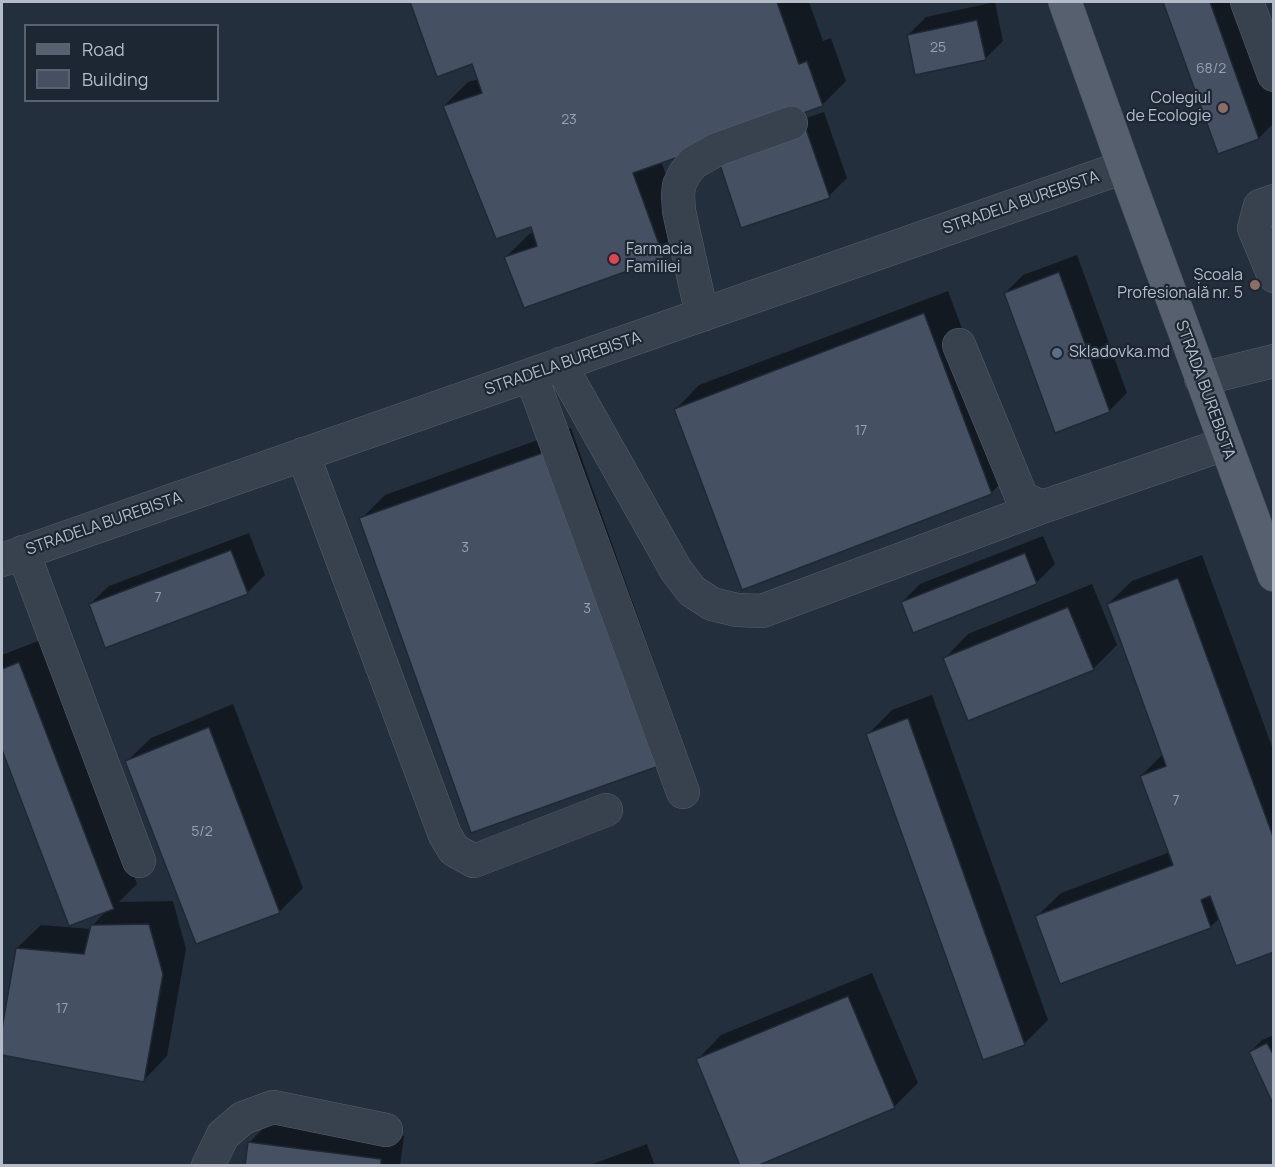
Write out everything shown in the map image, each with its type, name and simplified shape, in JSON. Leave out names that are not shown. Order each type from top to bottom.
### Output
[{"type":"main road","name":"STRADA BUREBISTA","points":[[1065,2],[1225,444],[1268,541],[1274,575]]},
{"type":"street","points":[[1247,2],[1274,75]]},
{"type":"street","points":[[702,315],[679,211],[678,195],[685,173],[693,164],[718,149],[791,123]]},
{"type":"street","name":"STRADELA BUREBISTA","points":[[12,556],[1124,167]]},
{"type":"street","points":[[1274,201],[1260,206],[1254,228],[1274,276]]},
{"type":"street","points":[[959,345],[1022,498],[1042,507]]},
{"type":"street","points":[[1202,379],[1274,361]]},
{"type":"street","points":[[545,370],[692,591],[712,604],[737,610],[762,611],[1042,507],[1225,444]]},
{"type":"street","points":[[545,370],[683,792]]},
{"type":"street","points":[[303,454],[445,835],[454,850],[474,861],[606,810]]},
{"type":"street","points":[[12,556],[139,861]]},
{"type":"street","points":[[208,1166],[223,1135],[243,1119],[273,1107],[386,1130]]},
{"type":"building","points":[[410,2],[777,2],[799,64],[807,61],[823,106],[633,173],[664,258],[524,308],[504,257],[537,246],[531,227],[496,239],[443,106],[482,93],[472,64],[437,77]]},
{"type":"building","points":[[1163,2],[1210,2],[1259,139],[1218,154]]},
{"type":"building","points":[[977,20],[986,60],[915,75],[907,35]]},
{"type":"building","points":[[806,129],[830,198],[741,228],[718,159]]},
{"type":"building","name":"Skladovka.md","points":[[1059,272],[1110,412],[1055,433],[1004,293]]},
{"type":"building","points":[[924,313],[992,494],[742,590],[674,409]]},
{"type":"building","points":[[548,451],[659,766],[471,833],[359,518]]},
{"type":"building","points":[[231,550],[248,594],[105,648],[89,604]]},
{"type":"building","points":[[1025,553],[1037,584],[913,633],[901,602]]},
{"type":"building","points":[[1178,578],[1274,839],[1274,952],[1236,966],[1210,896],[1201,900],[1211,928],[1060,984],[1035,916],[1173,865],[1140,776],[1166,766],[1107,604]]},
{"type":"building","points":[[1068,607],[1094,670],[968,721],[943,658]]},
{"type":"building","points":[[19,662],[114,909],[69,926],[2,750],[2,669]]},
{"type":"building","points":[[908,718],[1025,1045],[983,1060],[866,734]]},
{"type":"building","points":[[209,727],[280,913],[196,944],[125,761]]},
{"type":"building","points":[[149,924],[163,974],[144,1082],[2,1055],[2,1028],[16,948],[84,954],[91,925]]},
{"type":"building","points":[[848,996],[895,1108],[757,1166],[740,1166],[696,1059]]},
{"type":"building","points":[[1267,1043],[1274,1056],[1274,1106],[1249,1052]]},
{"type":"building","points":[[248,1142],[381,1159],[381,1166],[245,1166]]},
{"type":"place","name":"Colegiul de Ecologie","points":[[1223,108]]},
{"type":"place","name":"Farmacia Familiei","points":[[614,259]]},
{"type":"place","name":"Școala Profesională nr. 5","points":[[1255,285]]},
{"type":"place","name":"Skladovka.md","points":[[1057,353]]}]
